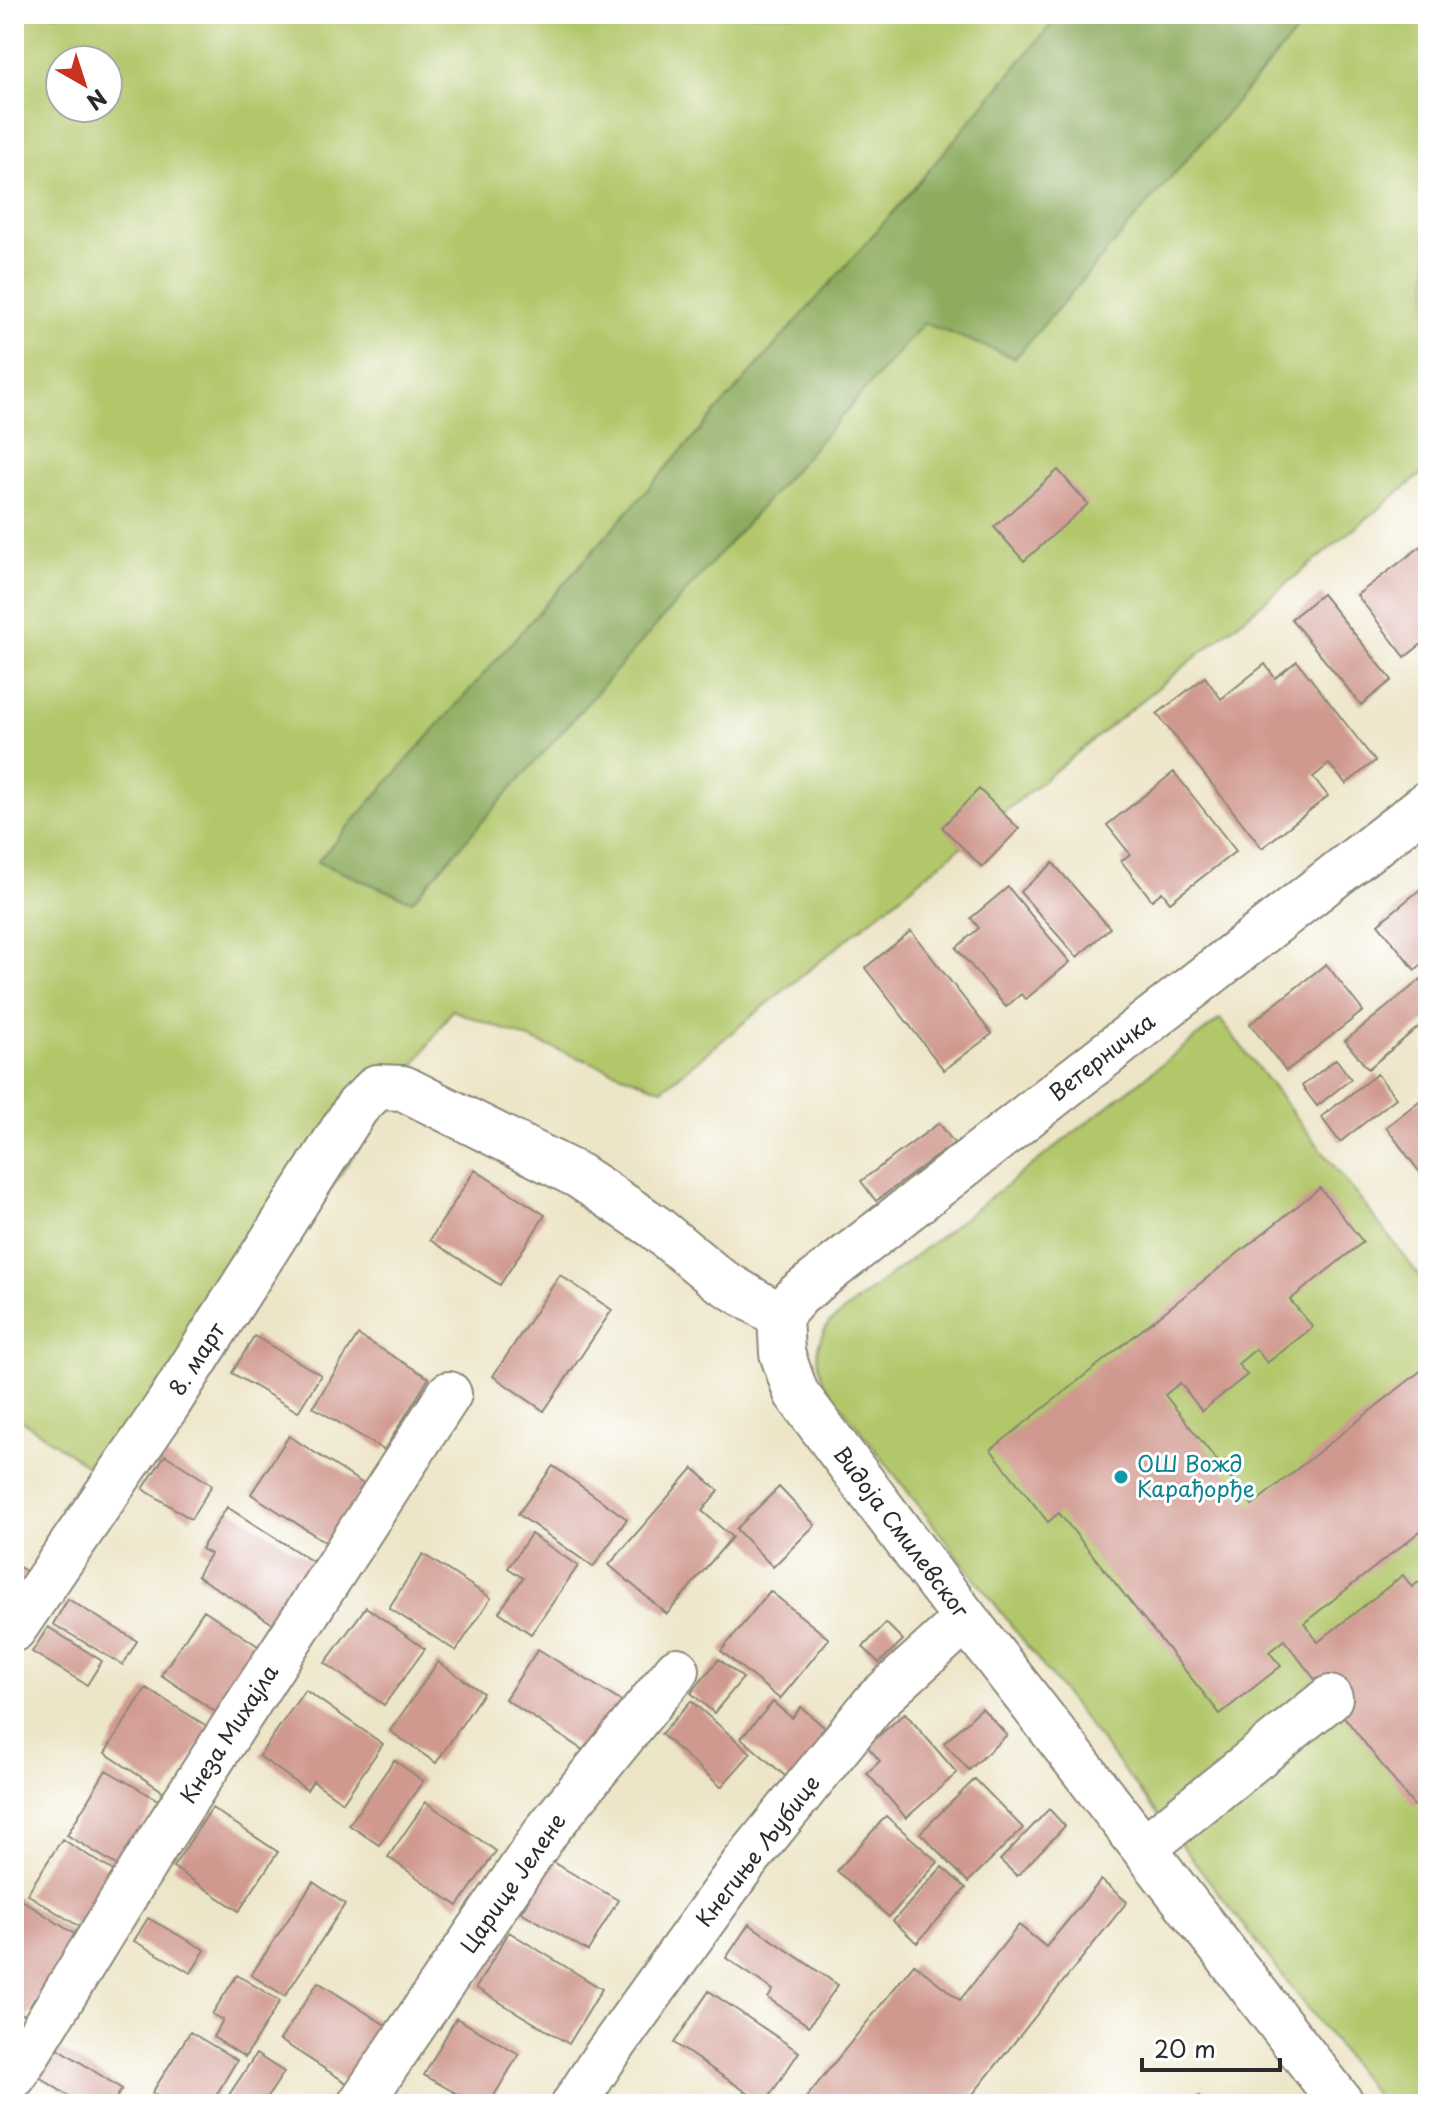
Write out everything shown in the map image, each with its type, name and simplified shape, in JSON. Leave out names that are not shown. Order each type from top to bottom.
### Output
[{"type":"street","name":"Ветерничка","points":[[780,1316],[798,1295],[1428,803]]},
{"type":"street","name":"8. март","points":[[14,1629],[168,1404],[357,1107],[377,1087],[403,1088],[579,1176],[655,1227],[718,1279],[780,1316]]},
{"type":"street","name":"Видоја Смилевског","points":[[780,1316],[782,1353],[796,1393],[966,1619],[1342,2104]]},
{"type":"street","name":"Кнеза Михајла","points":[[14,2076],[157,1844],[449,1394]]},
{"type":"street","name":"Кнегиње Љубице","points":[[574,2104],[743,1865],[876,1701],[966,1619]]},
{"type":"street","name":"Царице Јелене","points":[[360,2104],[548,1829],[677,1670]]},
{"type":"street","points":[[1144,1848],[1330,1698]]},
{"type":"green space","points":[[14,14],[1428,14],[1428,469],[662,1089],[452,1010],[125,1492],[14,1415]]},
{"type":"green space","points":[[1060,14],[1312,14],[1015,358],[924,323],[412,901],[317,862],[903,201]]},
{"type":"green space","points":[[1220,1019],[1428,1287],[1428,2104],[1382,2104],[823,1382],[818,1365],[818,1345],[829,1323]]},
{"type":"building","points":[[1058,470],[1088,504],[1024,561],[994,527]]},
{"type":"building","points":[[1428,541],[1428,639],[1405,657],[1357,595]]},
{"type":"building","points":[[1322,594],[1392,680],[1361,705],[1291,619]]},
{"type":"building","points":[[1297,661],[1375,761],[1346,784],[1329,764],[1313,777],[1328,796],[1262,848],[1157,714],[1205,677],[1221,699],[1265,664],[1275,678]]},
{"type":"building","points":[[1174,772],[1236,851],[1170,902],[1162,892],[1152,900],[1121,861],[1130,854],[1107,825]]},
{"type":"building","points":[[979,789],[1019,829],[982,867],[942,827]]},
{"type":"building","points":[[1053,863],[1110,928],[1077,957],[1020,892]]},
{"type":"building","points":[[1428,883],[1428,959],[1415,970],[1378,924]]},
{"type":"building","points":[[1008,887],[1070,962],[1026,999],[1021,994],[1006,1007],[956,948],[979,928],[971,918]]},
{"type":"building","points":[[911,931],[992,1034],[944,1070],[865,968]]},
{"type":"building","points":[[1326,964],[1363,1011],[1286,1071],[1250,1024]]},
{"type":"building","points":[[1425,976],[1428,979],[1428,1019],[1368,1069],[1345,1041]]},
{"type":"building","points":[[1336,1059],[1351,1079],[1317,1106],[1302,1086]]},
{"type":"building","points":[[1377,1074],[1396,1098],[1340,1142],[1321,1117]]},
{"type":"building","points":[[1427,1095],[1428,1169],[1421,1174],[1386,1127]]},
{"type":"building","points":[[939,1123],[954,1143],[876,1201],[861,1181]]},
{"type":"building","points":[[475,1170],[545,1215],[500,1285],[430,1240]]},
{"type":"building","name":"ОШ Вожд Карађорђе","points":[[1320,1188],[1363,1242],[1290,1300],[1313,1327],[1267,1363],[1256,1349],[1238,1364],[1247,1375],[1202,1411],[1180,1383],[1165,1395],[1252,1505],[1428,1365],[1428,1525],[1304,1623],[1318,1642],[1403,1575],[1412,1587],[1428,1575],[1428,1795],[1414,1806],[1284,1640],[1269,1652],[1281,1666],[1220,1714],[1059,1513],[1048,1522],[991,1450]]},
{"type":"building","points":[[560,1275],[612,1310],[544,1411],[493,1376]]},
{"type":"building","points":[[358,1335],[429,1378],[384,1450],[313,1407]]},
{"type":"building","points":[[254,1336],[321,1375],[298,1412],[232,1373]]},
{"type":"building","points":[[289,1436],[365,1485],[327,1543],[251,1494]]},
{"type":"building","points":[[165,1455],[212,1485],[191,1519],[143,1489]]},
{"type":"building","points":[[553,1466],[627,1519],[593,1567],[518,1514]]},
{"type":"building","points":[[693,1468],[719,1491],[702,1511],[732,1537],[667,1614],[609,1565]]},
{"type":"building","points":[[779,1487],[815,1525],[773,1567],[736,1529]]},
{"type":"building","points":[[227,1507],[318,1565],[278,1627],[197,1576],[210,1554],[201,1549]]},
{"type":"building","points":[[531,1534],[578,1566],[531,1634],[499,1612],[523,1578],[508,1568]]},
{"type":"building","points":[[423,1554],[491,1598],[456,1651],[389,1608]]},
{"type":"building","points":[[14,1564],[31,1574],[14,1600]]},
{"type":"building","points":[[770,1591],[829,1639],[780,1699],[721,1651]]},
{"type":"building","points":[[68,1599],[137,1641],[123,1665],[53,1624]]},
{"type":"building","points":[[366,1607],[425,1649],[384,1705],[325,1663]]},
{"type":"building","points":[[204,1610],[264,1650],[220,1715],[161,1675]]},
{"type":"building","points":[[886,1623],[903,1640],[879,1663],[863,1647]]},
{"type":"building","points":[[48,1627],[102,1661],[87,1685],[32,1652]]},
{"type":"building","points":[[538,1649],[622,1702],[589,1754],[505,1699]]},
{"type":"building","points":[[719,1659],[743,1678],[714,1713],[691,1693]]},
{"type":"building","points":[[438,1662],[483,1693],[436,1763],[390,1731]]},
{"type":"building","points":[[146,1688],[210,1728],[167,1794],[105,1753]]},
{"type":"building","points":[[305,1690],[383,1744],[343,1802],[313,1781],[307,1790],[259,1756]]},
{"type":"building","points":[[691,1701],[751,1753],[721,1787],[661,1734]]},
{"type":"building","points":[[773,1702],[792,1718],[801,1707],[832,1734],[791,1781],[741,1738]]},
{"type":"building","points":[[982,1708],[1007,1735],[969,1770],[944,1743]]},
{"type":"building","points":[[905,1713],[957,1773],[906,1818],[867,1773],[880,1761],[867,1746]]},
{"type":"building","points":[[394,1760],[423,1781],[379,1845],[349,1825]]},
{"type":"building","points":[[106,1770],[158,1800],[118,1866],[67,1835]]},
{"type":"building","points":[[975,1779],[1023,1828],[968,1882],[920,1833]]},
{"type":"building","points":[[426,1802],[496,1851],[458,1906],[388,1857]]},
{"type":"building","points":[[212,1808],[278,1852],[239,1911],[173,1867]]},
{"type":"building","points":[[1049,1809],[1065,1826],[1017,1876],[1000,1860]]},
{"type":"building","points":[[886,1816],[938,1862],[889,1917],[837,1871]]},
{"type":"building","points":[[62,1839],[115,1872],[80,1927],[27,1894]]},
{"type":"building","points":[[551,1861],[618,1900],[588,1951],[521,1912]]},
{"type":"building","points":[[942,1867],[966,1888],[917,1943],[893,1921]]},
{"type":"building","points":[[1101,1880],[1127,1902],[965,2104],[801,2104],[914,1964],[960,2000],[1019,1925],[1046,1947]]},
{"type":"building","points":[[313,1882],[345,1904],[285,1996],[251,1975]]},
{"type":"building","points":[[14,1895],[79,1937],[27,2017],[14,2008]]},
{"type":"building","points":[[148,1918],[205,1950],[191,1973],[134,1941]]},
{"type":"building","points":[[749,1924],[838,1985],[809,2026],[768,1998],[773,1990],[726,1958]]},
{"type":"building","points":[[509,1932],[602,1989],[569,2044],[476,1988]]},
{"type":"building","points":[[237,1975],[280,2001],[245,2057],[213,2037],[223,2020],[212,2014]]},
{"type":"building","points":[[318,1982],[390,2028],[353,2087],[280,2040]]},
{"type":"building","points":[[709,1991],[799,2052],[764,2104],[674,2043]]},
{"type":"building","points":[[456,2018],[519,2054],[489,2104],[475,2104],[424,2075]]},
{"type":"building","points":[[190,2032],[237,2060],[211,2104],[171,2104],[152,2093]]},
{"type":"building","points":[[55,2046],[122,2089],[112,2104],[81,2104],[36,2075]]},
{"type":"building","points":[[256,2054],[284,2072],[263,2104],[223,2104]]},
{"type":"building","points":[[1199,2096],[1206,2104],[1191,2104]]},
{"type":"place","name":"ОШ Вожд Карађорђе","points":[[1121,1477]]}]
